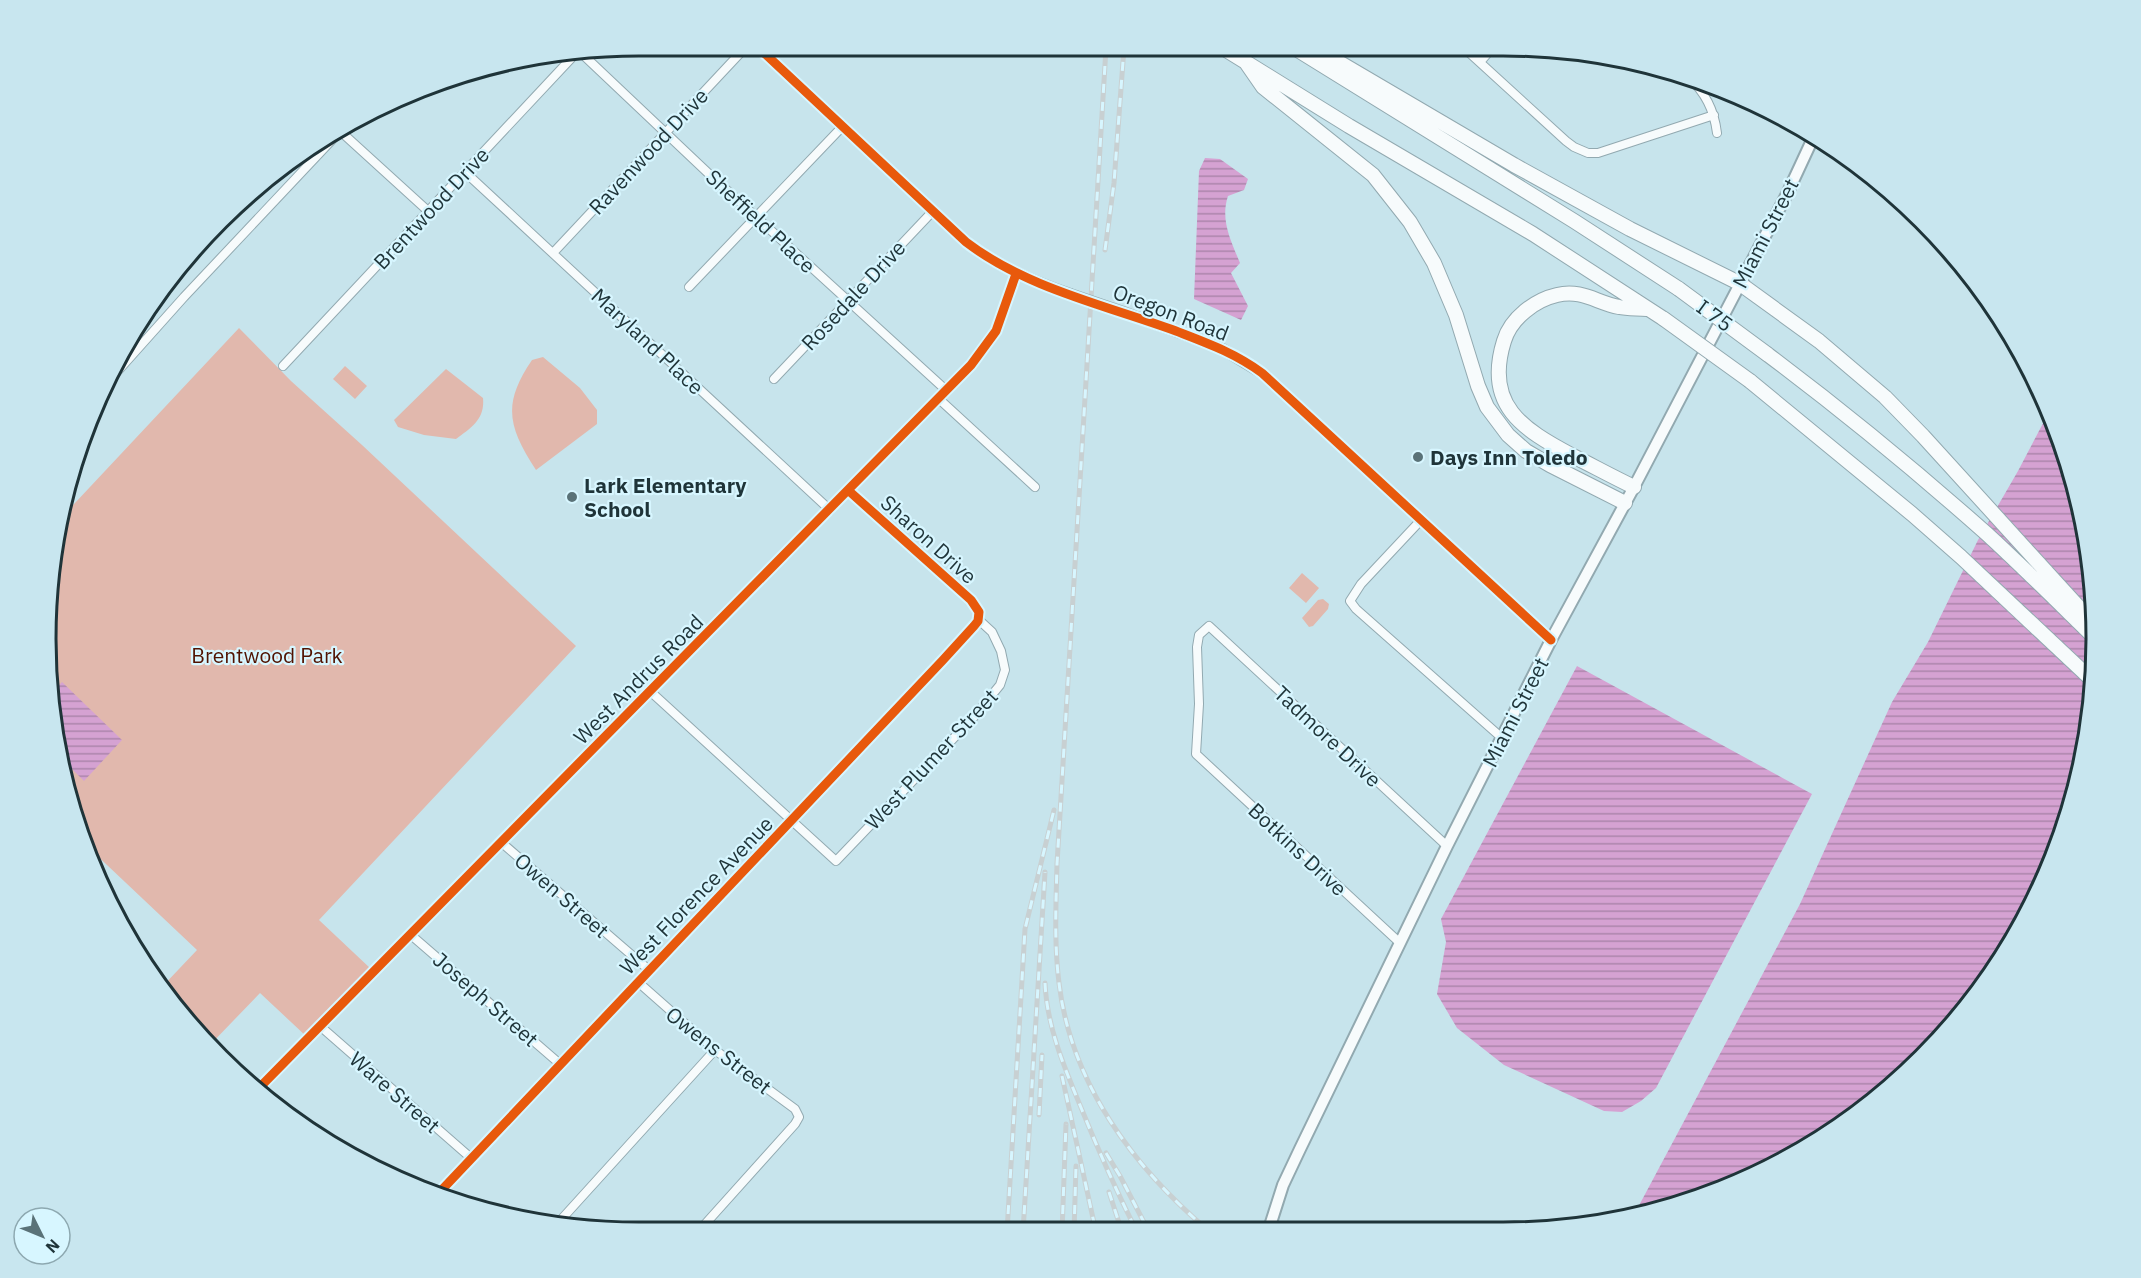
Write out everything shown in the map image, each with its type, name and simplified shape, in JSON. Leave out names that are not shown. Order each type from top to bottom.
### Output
[{"type":"highway","name":"I 75","points":[[1237,56],[1349,126],[1533,234],[1664,319],[1750,381],[1912,514],[2084,673]]},
{"type":"highway","name":"I 75","points":[[1308,56],[1574,221],[1679,289],[1842,410],[1988,535],[2085,629]]},
{"type":"highway","points":[[1328,56],[1523,170],[1630,229],[1739,284],[1819,341],[1885,397],[1946,459],[2085,614]]},
{"type":"highway","points":[[1245,61],[1263,87],[1373,175],[1410,222],[1434,263],[1456,315],[1478,386],[1487,406],[1508,435],[1526,451],[1625,503]]},
{"type":"highway","points":[[1634,487],[1541,439],[1523,426],[1511,414],[1504,402],[1499,381],[1499,357],[1515,321],[1532,305],[1558,294],[1585,294],[1618,307],[1649,309]]},
{"type":"main road","name":"Miami Street","points":[[1271,1222],[1300,1149],[1447,846],[1551,640],[1634,487],[1788,192],[1810,144]]},
{"type":"street","name":"Ravenwood Drive","points":[[553,253],[737,56]]},
{"type":"street","name":"Oregon Road","points":[[767,56],[982,254],[1016,274],[1219,347],[1254,367],[1551,640]]},
{"type":"street","points":[[1473,56],[1566,141],[1588,153],[1618,148],[1714,116]]},
{"type":"street","points":[[1480,62],[1485,56]]},
{"type":"street","name":"Sheffield Place","points":[[587,58],[946,391]]},
{"type":"street","name":"Brentwood Drive","points":[[282,366],[569,60]]},
{"type":"street","points":[[1702,91],[1714,116],[1717,133]]},
{"type":"street","points":[[689,287],[842,127]]},
{"type":"street","points":[[348,134],[428,211]]},
{"type":"street","points":[[126,362],[321,150]]},
{"type":"street","name":"Maryland Place","points":[[465,172],[831,510]]},
{"type":"street","name":"Rosedale Drive","points":[[774,379],[933,210]]},
{"type":"street","name":"West Andrus Road","points":[[262,1085],[831,510],[971,365],[990,340],[1003,315],[1016,274]]},
{"type":"street","points":[[939,399],[1035,487]]},
{"type":"street","name":"Sharon Drive","points":[[849,491],[971,600],[977,607],[979,618]]},
{"type":"street","points":[[1421,520],[1360,584],[1350,601],[1356,609],[1502,738]]},
{"type":"street","name":"West Florence Avenue","points":[[443,1189],[951,652],[979,618]]},
{"type":"street","name":"West Plumer Street","points":[[792,821],[836,861],[973,718],[1000,685],[1005,670],[1002,651],[992,632],[979,618]]},
{"type":"street","name":"Botkins Drive","points":[[1209,626],[1199,635],[1197,647],[1199,704],[1196,754],[1400,944]]},
{"type":"street","name":"Tadmore Drive","points":[[1209,626],[1447,846]]},
{"type":"street","points":[[651,692],[792,821]]},
{"type":"street","name":"Owen Street","points":[[502,843],[649,970]]},
{"type":"street","name":"Joseph Street","points":[[411,935],[560,1064]]},
{"type":"street","name":"Owens Street","points":[[638,982],[715,1050],[792,1107],[799,1117],[707,1222]]},
{"type":"street","name":"Ware Street","points":[[320,1026],[471,1158]]},
{"type":"street","points":[[563,1218],[715,1050]]},
{"type":"green space","name":"Brentwood Park","points":[[239,328],[291,381],[576,646],[319,920],[371,969],[307,1037],[260,993],[215,1040],[167,981],[197,950],[98,856],[75,790],[60,715],[57,677],[57,601],[60,563],[71,507]]},
{"type":"green space","points":[[543,357],[580,388],[597,410],[597,424],[536,470],[519,441],[512,415],[516,390],[522,376],[532,360]]},
{"type":"green space","points":[[345,366],[367,386],[355,399],[333,379]]},
{"type":"green space","points":[[446,369],[483,398],[482,412],[476,422],[456,439],[424,435],[398,427],[394,420]]},
{"type":"green space","points":[[1302,573],[1319,588],[1306,603],[1289,588]]},
{"type":"green space","points":[[1323,599],[1329,604],[1328,609],[1313,626],[1309,627],[1302,618],[1318,600]]},
{"type":"shaded area","points":[[1205,158],[1220,159],[1248,179],[1244,190],[1228,196],[1225,214],[1233,247],[1240,263],[1231,273],[1248,306],[1241,320],[1194,299],[1199,171]]},
{"type":"shaded area","points":[[2044,422],[2066,488],[2074,525],[2081,563],[2086,639],[2081,715],[2066,790],[2055,827],[2025,897],[2007,931],[1965,994],[1915,1052],[1887,1078],[1826,1124],[1760,1162],[1690,1192],[1639,1206],[1800,904],[1892,702],[1928,642],[1978,540]]},
{"type":"shaded area","points":[[1577,666],[1812,794],[1656,1088],[1641,1101],[1622,1112],[1604,1111],[1504,1065],[1457,1028],[1437,994],[1446,942],[1441,919]]},
{"type":"shaded area","points":[[62,682],[122,740],[84,781],[70,767],[60,715],[58,687]]},
{"type":"railway","points":[[1106,56],[1057,864],[1057,968],[1066,1020],[1077,1056],[1092,1089],[1110,1121],[1132,1152],[1156,1180],[1199,1222]]},
{"type":"railway","points":[[1105,250],[1114,183],[1123,56]]},
{"type":"railway","points":[[1008,1222],[1025,929],[1054,810]]},
{"type":"railway","points":[[1024,1222],[1045,872]]},
{"type":"railway","points":[[1045,983],[1049,1016],[1063,1064],[1132,1222]]},
{"type":"railway","points":[[1039,1115],[1042,1055]]},
{"type":"railway","points":[[1062,1076],[1094,1222]]},
{"type":"railway","points":[[1062,1222],[1066,1124]]},
{"type":"railway","points":[[1106,1153],[1144,1222]]},
{"type":"railway","points":[[1074,1222],[1076,1166]]},
{"type":"railway","points":[[1109,1192],[1119,1222]]},
{"type":"cycle path","points":[[767,56],[966,242],[989,258],[1040,284],[1210,344],[1262,373],[1551,640]]},
{"type":"cycle path","points":[[262,1085],[971,365],[996,331],[1016,274]]},
{"type":"cycle path","points":[[443,1189],[978,621],[979,612],[971,600],[849,491]]},
{"type":"place","name":"Days Inn Toledo","points":[[1418,457]]},
{"type":"place","name":"Lark Elementary School","points":[[572,497]]}]
